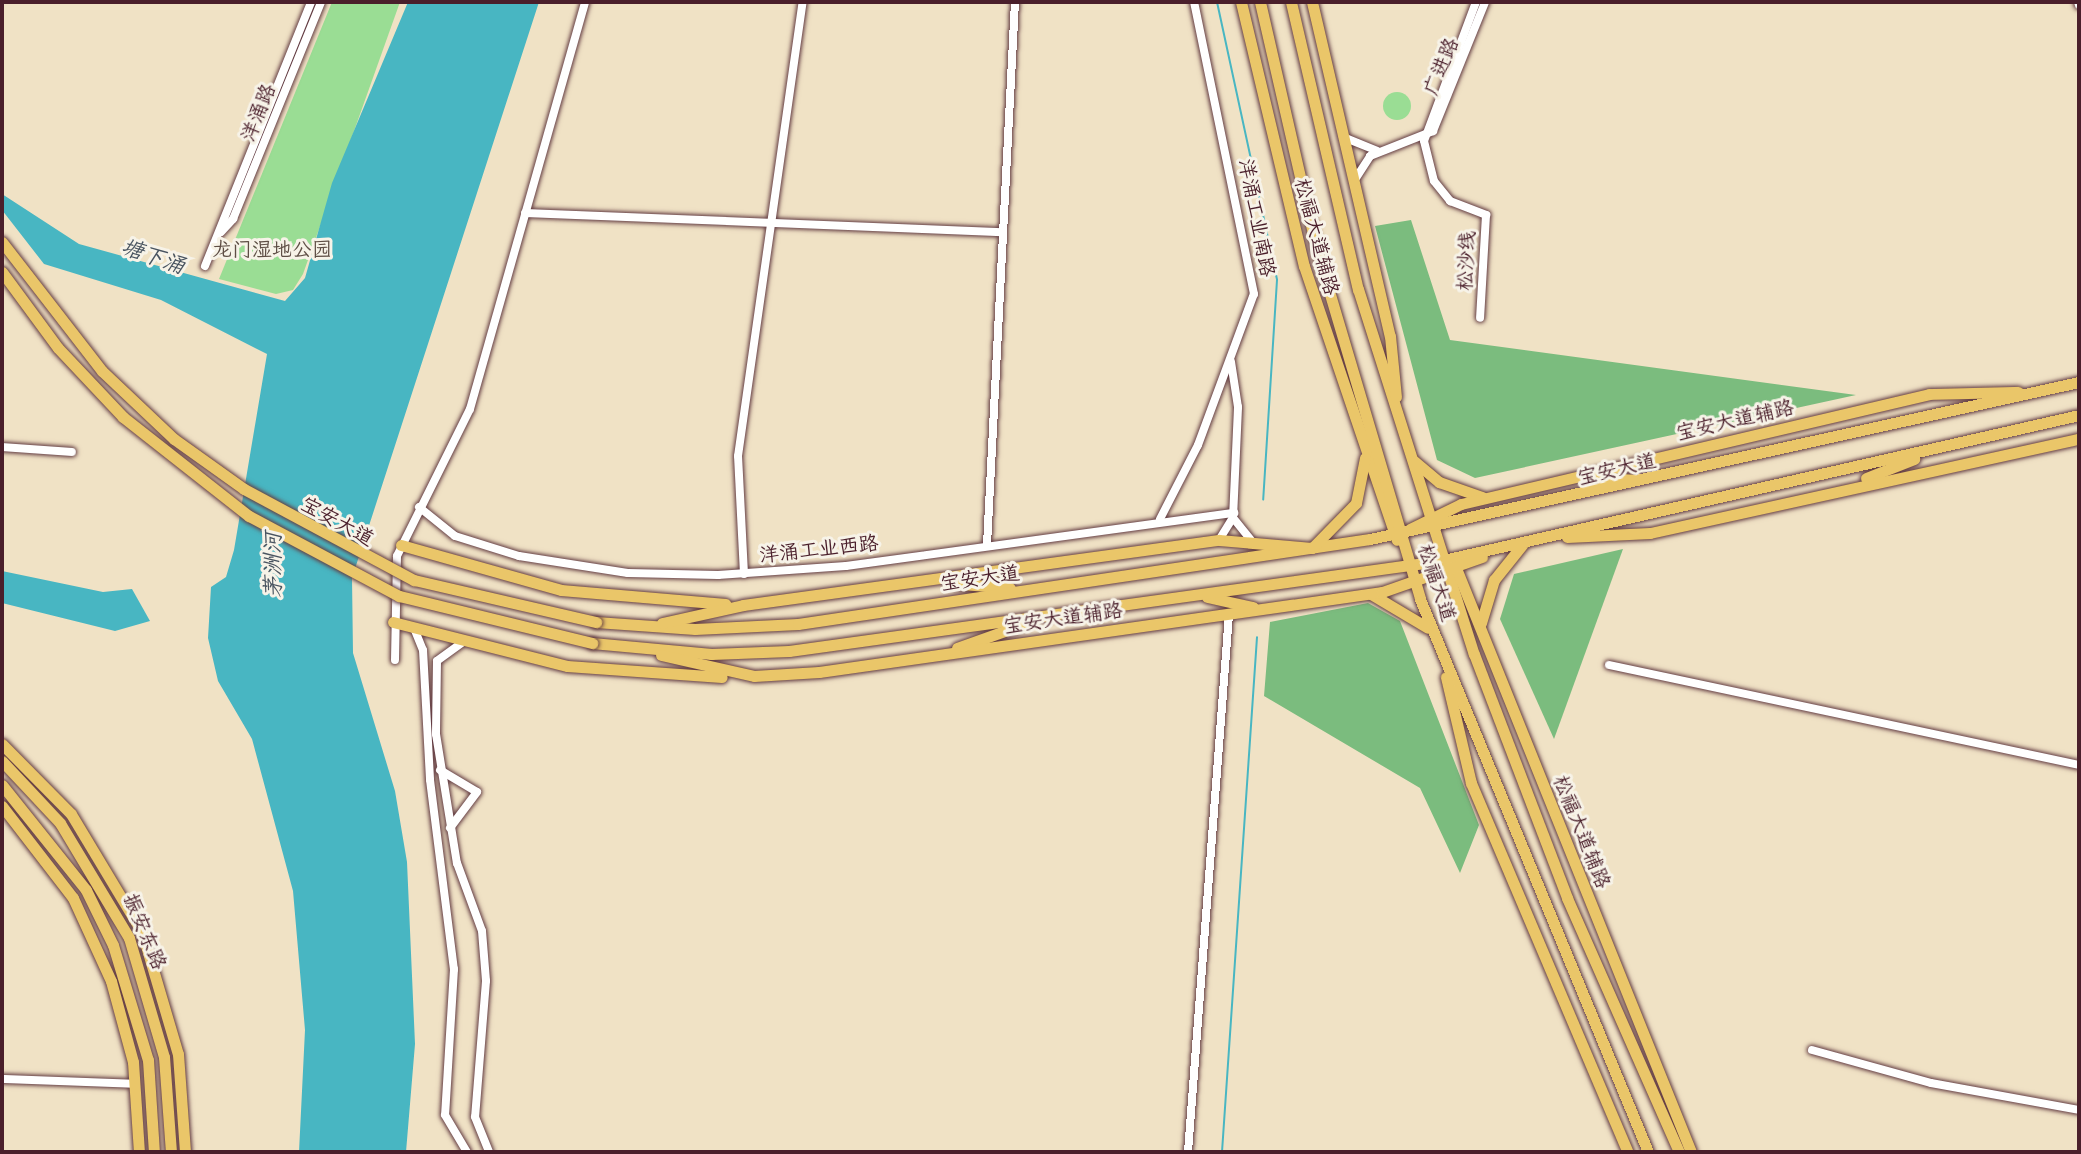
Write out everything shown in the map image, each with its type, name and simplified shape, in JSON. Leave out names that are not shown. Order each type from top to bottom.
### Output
[{"type":"main road","name":"松福大道辅路","points":[[1241,2],[1331,355],[1365,458],[1409,565]]},
{"type":"main road","name":"松福大道","points":[[1260,2],[1329,295],[1398,534]]},
{"type":"main road","name":"松福大道","points":[[1291,2],[1346,243],[1432,523],[1450,565],[1521,782],[1679,1152]]},
{"type":"main road","points":[[1304,2],[1316,24]]},
{"type":"main road","points":[[1312,2],[1340,133],[1390,336],[1397,414]]},
{"type":"main road","name":"宝安大道","points":[[2,242],[102,371],[174,439],[244,489],[414,580],[596,622],[639,627],[798,624],[1398,534]]},
{"type":"main road","name":"宝安大道","points":[[2,272],[116,411],[249,516],[399,596],[592,643],[622,647],[770,652],[1409,565],[1450,565],[1504,547],[2079,415]]},
{"type":"main road","points":[[1329,295],[1331,355]]},
{"type":"main road","name":"宝安大道","points":[[1432,523],[1649,481],[2079,382]]},
{"type":"main road","name":"宝安大道辅路","points":[[1398,534],[1494,497],[1929,394],[2039,391]]},
{"type":"main road","points":[[1550,537],[1650,533],[2079,439]]},
{"type":"main road","points":[[1840,489],[1947,446]]},
{"type":"main road","points":[[639,627],[758,603],[1219,540],[1250,539],[1312,548],[1356,503],[1365,458]]},
{"type":"main road","points":[[1412,459],[1454,489],[1494,497]]},
{"type":"main road","points":[[1577,476],[1649,481]]},
{"type":"main road","points":[[1482,628],[1489,588],[1525,543]]},
{"type":"main road","points":[[401,545],[585,594],[758,603]]},
{"type":"main road","name":"松福大道","points":[[1409,565],[1444,661],[1648,1152]]},
{"type":"main road","name":"松福大道辅路","points":[[1450,565],[1482,628],[1510,705],[1691,1152]]},
{"type":"main road","name":"宝安大道辅路","points":[[622,647],[754,676],[926,657],[1366,594],[1414,583],[1450,565]]},
{"type":"main road","points":[[923,582],[1047,588]]},
{"type":"main road","points":[[1366,594],[1432,631]]},
{"type":"main road","points":[[1190,596],[1266,608]]},
{"type":"main road","points":[[926,657],[1053,615]]},
{"type":"main road","points":[[393,622],[463,642],[607,672],[754,676]]},
{"type":"main road","points":[[1444,661],[1471,783],[1628,1152]]},
{"type":"main road","points":[[1510,705],[1521,782]]},
{"type":"main road","points":[[2,744],[71,814],[138,923],[172,1025],[185,1152]]},
{"type":"main road","name":"振安东路","points":[[2,761],[60,823],[129,938],[164,1057],[171,1152]]},
{"type":"main road","name":"振安东路","points":[[2,785],[86,890],[113,945],[148,1060],[154,1152]]},
{"type":"main road","points":[[2,806],[87,924],[120,1005],[136,1084],[139,1152]]},
{"type":"street","name":"洋涌路","points":[[205,266],[311,2]]},
{"type":"street","name":"洋涌路","points":[[220,232],[233,219],[321,2]]},
{"type":"street","points":[[395,660],[393,622],[401,545],[470,409],[585,2]]},
{"type":"street","points":[[744,574],[737,465],[803,2]]},
{"type":"street","points":[[987,545],[1015,2]]},
{"type":"street","name":"洋涌工业南路","points":[[1160,519],[1231,361],[1251,308],[1253,278],[1194,2]]},
{"type":"street","name":"广进路","points":[[1424,141],[1476,2]]},
{"type":"street","name":"广进路","points":[[1424,141],[1485,2]]},
{"type":"street","points":[[1340,133],[1354,146],[1378,151],[1424,141]]},
{"type":"street","name":"松沙线","points":[[1424,141],[1434,181],[1450,201],[1486,215],[1480,318]]},
{"type":"street","points":[[1354,192],[1358,168],[1378,151]]},
{"type":"street","points":[[525,213],[1003,232]]},
{"type":"street","points":[[1219,540],[1234,515],[1238,407],[1231,361]]},
{"type":"street","points":[[2,447],[72,452]]},
{"type":"street","name":"洋涌工业西路","points":[[419,507],[455,536],[532,558],[628,573],[744,574],[987,545],[1160,519],[1234,515]]},
{"type":"street","points":[[1234,515],[1250,539]]},
{"type":"street","points":[[1188,1152],[1229,614]]},
{"type":"street","points":[[414,628],[423,650],[430,780],[449,921],[454,1009],[445,1115],[467,1152]]},
{"type":"street","points":[[463,642],[445,652],[436,669],[440,770],[450,828],[482,931],[486,981],[475,1117],[489,1152]]},
{"type":"street","points":[[1609,665],[2079,765]]},
{"type":"street","points":[[440,770],[477,792],[450,828]]},
{"type":"street","points":[[1812,1050],[1931,1083],[2079,1110]]},
{"type":"street","points":[[2,1079],[136,1084]]},
{"type":"green space","name":"龙门湿地公园","points":[[332,2],[400,2],[303,274],[293,290],[276,294],[219,279]]},
{"type":"green space","points":[[1397,92],[1407,96],[1411,106],[1407,116],[1397,120],[1387,116],[1383,106],[1387,96]]},
{"type":"green space","points":[[1411,220],[1450,340],[1856,395],[1475,478],[1437,460],[1375,226]]},
{"type":"green space","points":[[1623,549],[1554,739],[1500,619],[1514,574]]},
{"type":"green space","points":[[1368,603],[1400,621],[1479,825],[1460,873],[1420,788],[1264,696],[1270,622]]},
{"type":"water","name":"茅洲河","points":[[408,2],[539,2],[352,578],[353,653],[395,791],[407,862],[415,1044],[406,1152],[299,1152],[305,1030],[293,891],[252,739],[218,681],[208,638],[211,587],[226,577],[234,550],[267,354],[161,300],[44,264],[2,210],[2,194],[79,244],[285,301],[305,278],[332,183]]},
{"type":"water","points":[[2,571],[103,592],[132,589],[150,621],[115,631],[2,603]]},
{"type":"waterway","points":[[1217,2],[1277,280],[1263,500]]},
{"type":"waterway","points":[[1222,1152],[1257,637]]},
{"type":"water label","name":"塘下涌","points":[[153,257]]}]
